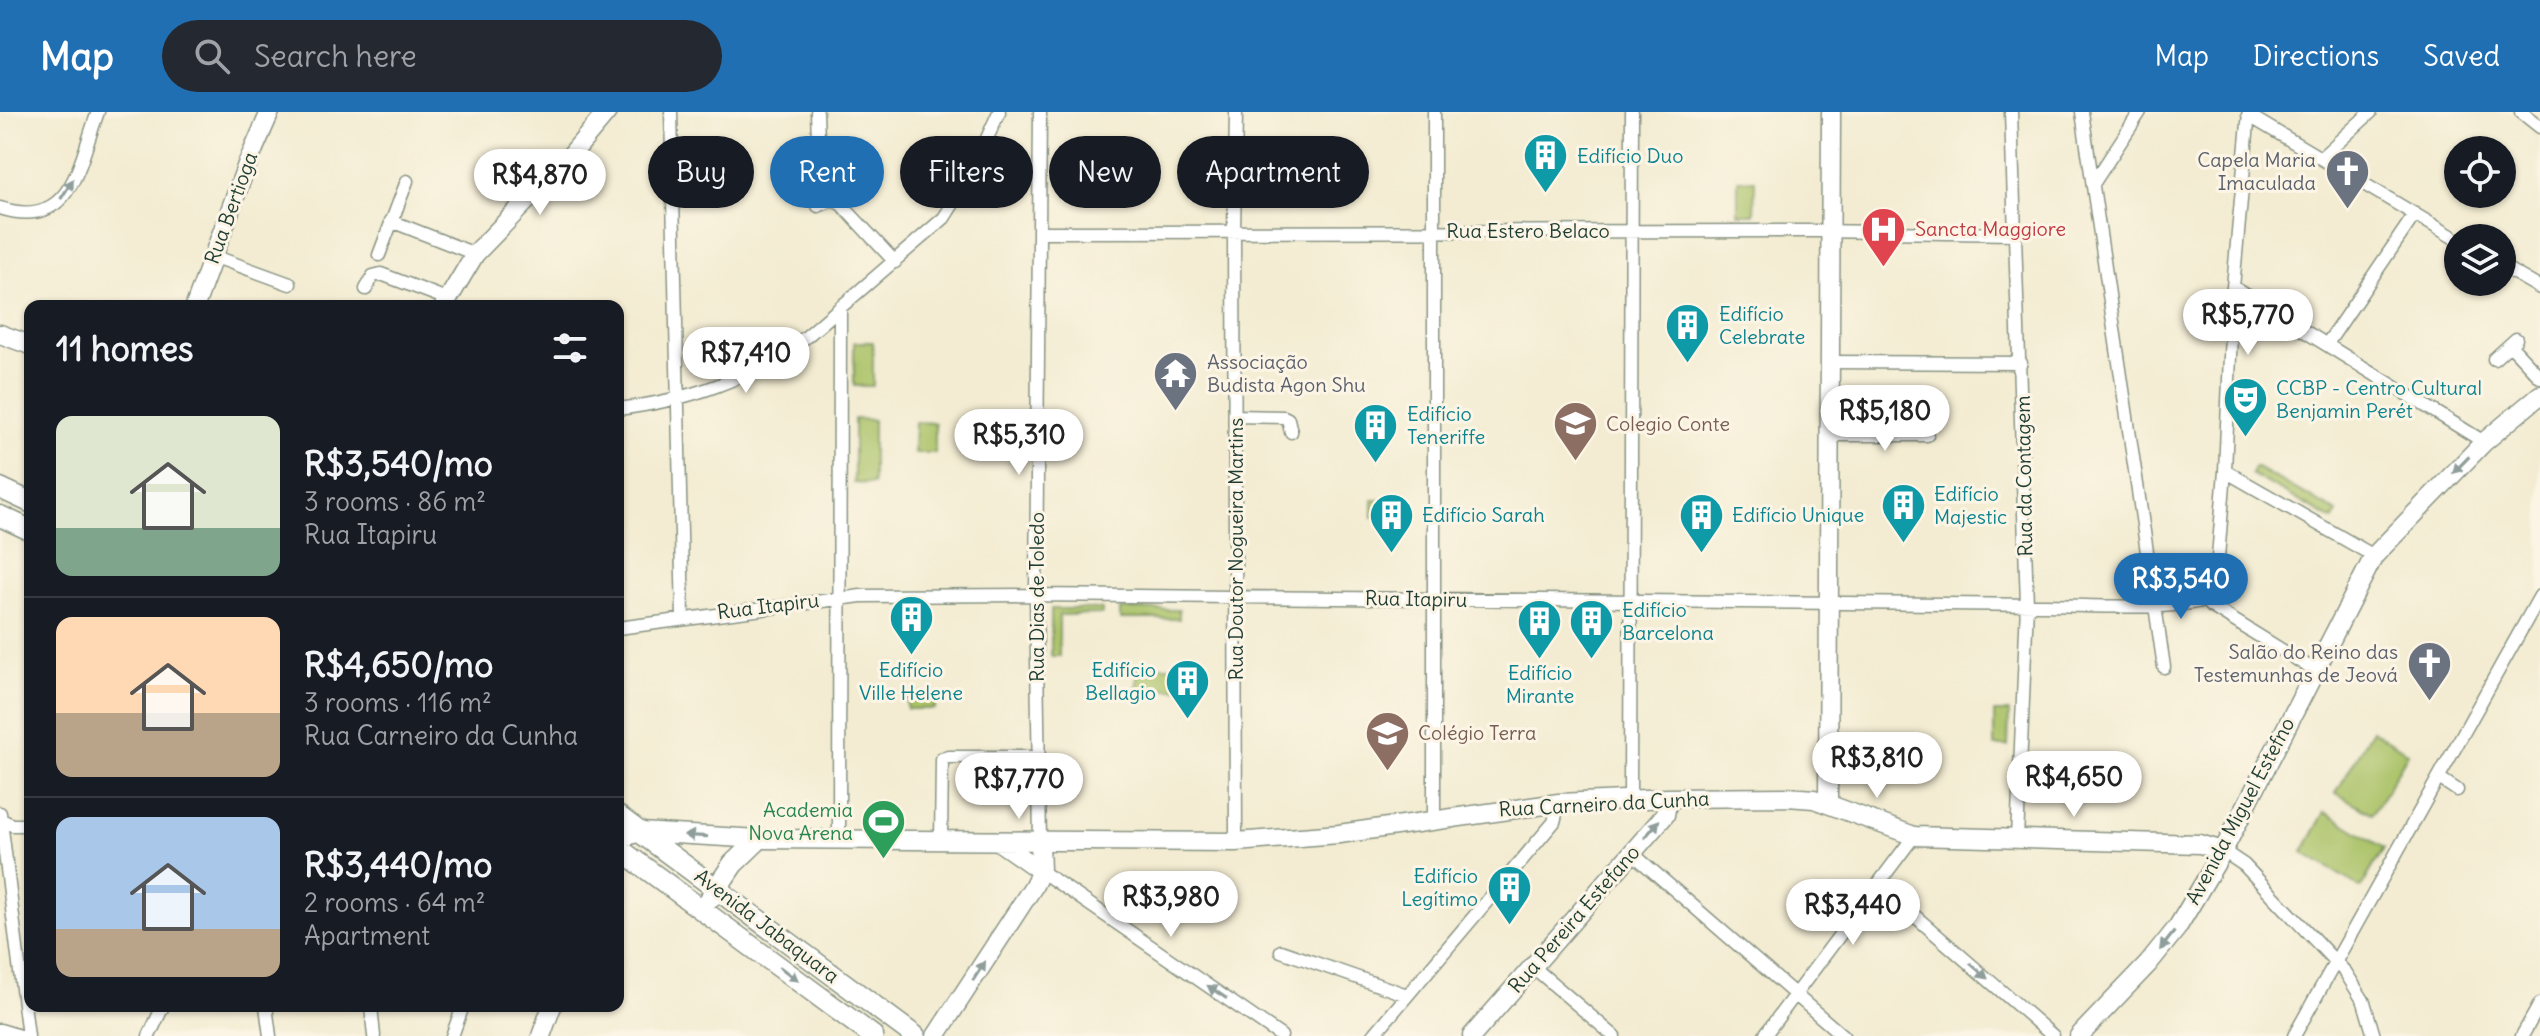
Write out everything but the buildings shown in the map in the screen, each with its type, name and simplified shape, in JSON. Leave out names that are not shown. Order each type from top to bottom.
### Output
[{"type":"main road","points":[[0,488],[24,499]]},
{"type":"main road","points":[[0,516],[24,527]]},
{"type":"main road","name":"Avenida Jabaquara","points":[[624,818],[915,1036]]},
{"type":"main road","points":[[703,910],[733,864],[759,839]]},
{"type":"main road","name":"Avenida Jabaquara","points":[[624,852],[873,1036]]},
{"type":"street","points":[[0,208],[33,214],[45,211],[63,197],[75,176],[96,112]]},
{"type":"street","name":"Rua Bertioga","points":[[197,300],[246,167],[270,112]]},
{"type":"street","points":[[446,300],[475,254],[571,155],[607,112]]},
{"type":"street","points":[[671,112],[683,618]]},
{"type":"street","points":[[817,112],[818,136]]},
{"type":"street","points":[[624,408],[679,399],[735,380],[806,337],[944,218],[981,153],[999,112]]},
{"type":"street","name":"Rua Dias de Toledo","points":[[1040,112],[1036,595],[1039,757],[1045,854]]},
{"type":"street","name":"Rua Doutor Nogueira Martins","points":[[1236,112],[1236,842]]},
{"type":"street","points":[[1434,112],[1434,819]]},
{"type":"street","points":[[1630,799],[1632,112]]},
{"type":"street","points":[[1828,804],[1831,112]]},
{"type":"street","name":"Rua da Contagem","points":[[2011,112],[2027,605],[2017,839]]},
{"type":"street","points":[[2082,112],[2164,667]]},
{"type":"street","points":[[2093,184],[2140,112]]},
{"type":"street","points":[[2321,158],[2371,112]]},
{"type":"street","points":[[2521,112],[2540,127]]},
{"type":"street","points":[[2314,670],[2210,602],[2225,471],[2233,287],[2249,114],[2444,232]]},
{"type":"street","points":[[379,255],[407,181]]},
{"type":"street","points":[[845,208],[895,262]]},
{"type":"street","points":[[2327,344],[2415,214]]},
{"type":"street","points":[[391,221],[475,254]]},
{"type":"street","name":"Rua Estero Belaco","points":[[1040,232],[1831,231],[2015,234]]},
{"type":"street","points":[[213,256],[290,284]]},
{"type":"street","points":[[366,289],[373,276],[381,274],[440,300]]},
{"type":"street","points":[[2516,274],[2540,288]]},
{"type":"street","points":[[2233,287],[2484,442]]},
{"type":"street","points":[[839,840],[840,307]]},
{"type":"street","points":[[0,334],[24,343]]},
{"type":"street","points":[[2494,359],[2513,342],[2540,377]]},
{"type":"street","points":[[1831,362],[2021,363]]},
{"type":"street","name":"Avenida Miguel Estefno","points":[[2079,1036],[2165,944],[2223,851],[2374,556],[2484,442],[2540,395]]},
{"type":"street","points":[[1236,416],[1282,417],[1288,419],[1291,432]]},
{"type":"street","points":[[1831,435],[1927,435]]},
{"type":"street","points":[[2225,471],[2374,556]]},
{"type":"street","name":"Rua Itapiru","points":[[624,627],[839,597],[1036,595],[2027,605],[2210,602]]},
{"type":"street","points":[[2294,1036],[2540,596]]},
{"type":"street","points":[[941,841],[941,763],[944,757],[1039,757]]},
{"type":"street","points":[[2439,778],[2457,790]]},
{"type":"street","name":"Rua Carneiro da Cunha","points":[[640,832],[759,839],[998,841],[1045,854],[1339,834],[1559,803],[1787,797],[1814,799],[1914,836],[2200,844],[2223,851],[2244,865],[2335,962],[2360,993],[2374,1036]]},
{"type":"street","name":"Rua Pereira Estefano","points":[[1480,1033],[1532,966],[1665,815],[1668,798]]},
{"type":"street","points":[[1373,1036],[1554,822],[1559,803]]},
{"type":"street","points":[[0,817],[12,825],[24,827]]},
{"type":"street","points":[[0,817],[24,1005]]},
{"type":"street","points":[[624,837],[640,832]]},
{"type":"street","points":[[1764,1036],[1914,836]]},
{"type":"street","points":[[998,841],[1045,854],[1281,1036]]},
{"type":"street","points":[[1632,853],[1843,1036]]},
{"type":"street","points":[[936,1036],[1021,907],[1045,854]]},
{"type":"street","points":[[1878,884],[2053,1036]]},
{"type":"street","points":[[1281,951],[1407,995]]},
{"type":"street","points":[[1532,966],[1614,1036]]},
{"type":"street","points":[[2522,1036],[2540,1004]]},
{"type":"street","points":[[25,1012],[28,1036]]},
{"type":"street","points":[[149,1036],[160,1012]]},
{"type":"street","points":[[161,1036],[162,1012]]},
{"type":"street","points":[[267,1012],[270,1036]]},
{"type":"street","points":[[372,1012],[374,1036]]},
{"type":"street","points":[[452,1036],[461,1012]]},
{"type":"street","points":[[548,1033],[551,1012]]},
{"type":"street","points":[[0,1030],[20,1036]]},
{"type":"green space","points":[[1738,180],[1755,180],[1754,214],[1738,214]]},
{"type":"green space","points":[[854,342],[873,342],[873,386],[854,386]]},
{"type":"green space","points":[[854,419],[873,420],[873,484],[854,483]]},
{"type":"green space","points":[[915,422],[935,423],[935,453],[914,453]]},
{"type":"green space","points":[[2255,467],[2337,512],[2333,520],[2251,474]]},
{"type":"green space","points":[[1373,500],[1406,500],[1405,517],[1373,517]]},
{"type":"green space","points":[[1051,609],[1102,609],[1102,614],[1059,615],[1059,656],[1051,656]]},
{"type":"green space","points":[[1120,609],[1179,610],[1179,619],[1120,619]]},
{"type":"green space","points":[[1577,616],[1605,616],[1604,631],[1577,631]]},
{"type":"green space","points":[[1137,666],[1177,666],[1177,689],[1137,689]]},
{"type":"green space","points":[[907,693],[935,693],[935,709],[907,709]]},
{"type":"green space","points":[[1994,712],[2009,712],[2008,746],[1994,746]]},
{"type":"green space","points":[[2372,730],[2408,753],[2373,814],[2336,793]]},
{"type":"green space","points":[[2325,812],[2384,848],[2361,888],[2303,852]]},
{"type":"place","name":"Edifício Duo","points":[[1546,195]]},
{"type":"place","name":"Capela Maria Imaculada","points":[[2347,210]]},
{"type":"place","name":"Sancta Maggiore","points":[[1884,268]]},
{"type":"place","name":"Edifício Celebrate","points":[[1688,365]]},
{"type":"place","name":"Associação Budista Agon Shu","points":[[1176,413]]},
{"type":"place","name":"CCBP - Centro Cultural Benjamin Perét","points":[[2245,439]]},
{"type":"place","name":"Colegio Conte","points":[[1575,463]]},
{"type":"place","name":"Edifício Teneriffe","points":[[1376,465]]},
{"type":"place","name":"Edifício Majestic","points":[[1903,545]]},
{"type":"place","name":"Edifício Sarah","points":[[1391,554]]},
{"type":"place","name":"Edifício Unique","points":[[1701,554]]},
{"type":"place","name":"Edifício Ville Helene","points":[[911,657]]},
{"type":"place","name":"Edifício Mirante","points":[[1540,660]]},
{"type":"place","name":"Edifício Barcelona","points":[[1591,660]]},
{"type":"place","name":"Salão do Reino das Testemunhas de Jeová","points":[[2429,702]]},
{"type":"place","name":"Edifício Bellagio","points":[[1187,720]]},
{"type":"place","name":"Colégio Terra","points":[[1387,772]]},
{"type":"place","name":"Academia Nova Arena","points":[[884,861]]},
{"type":"place","name":"Edifício Legítimo","points":[[1509,926]]}]
